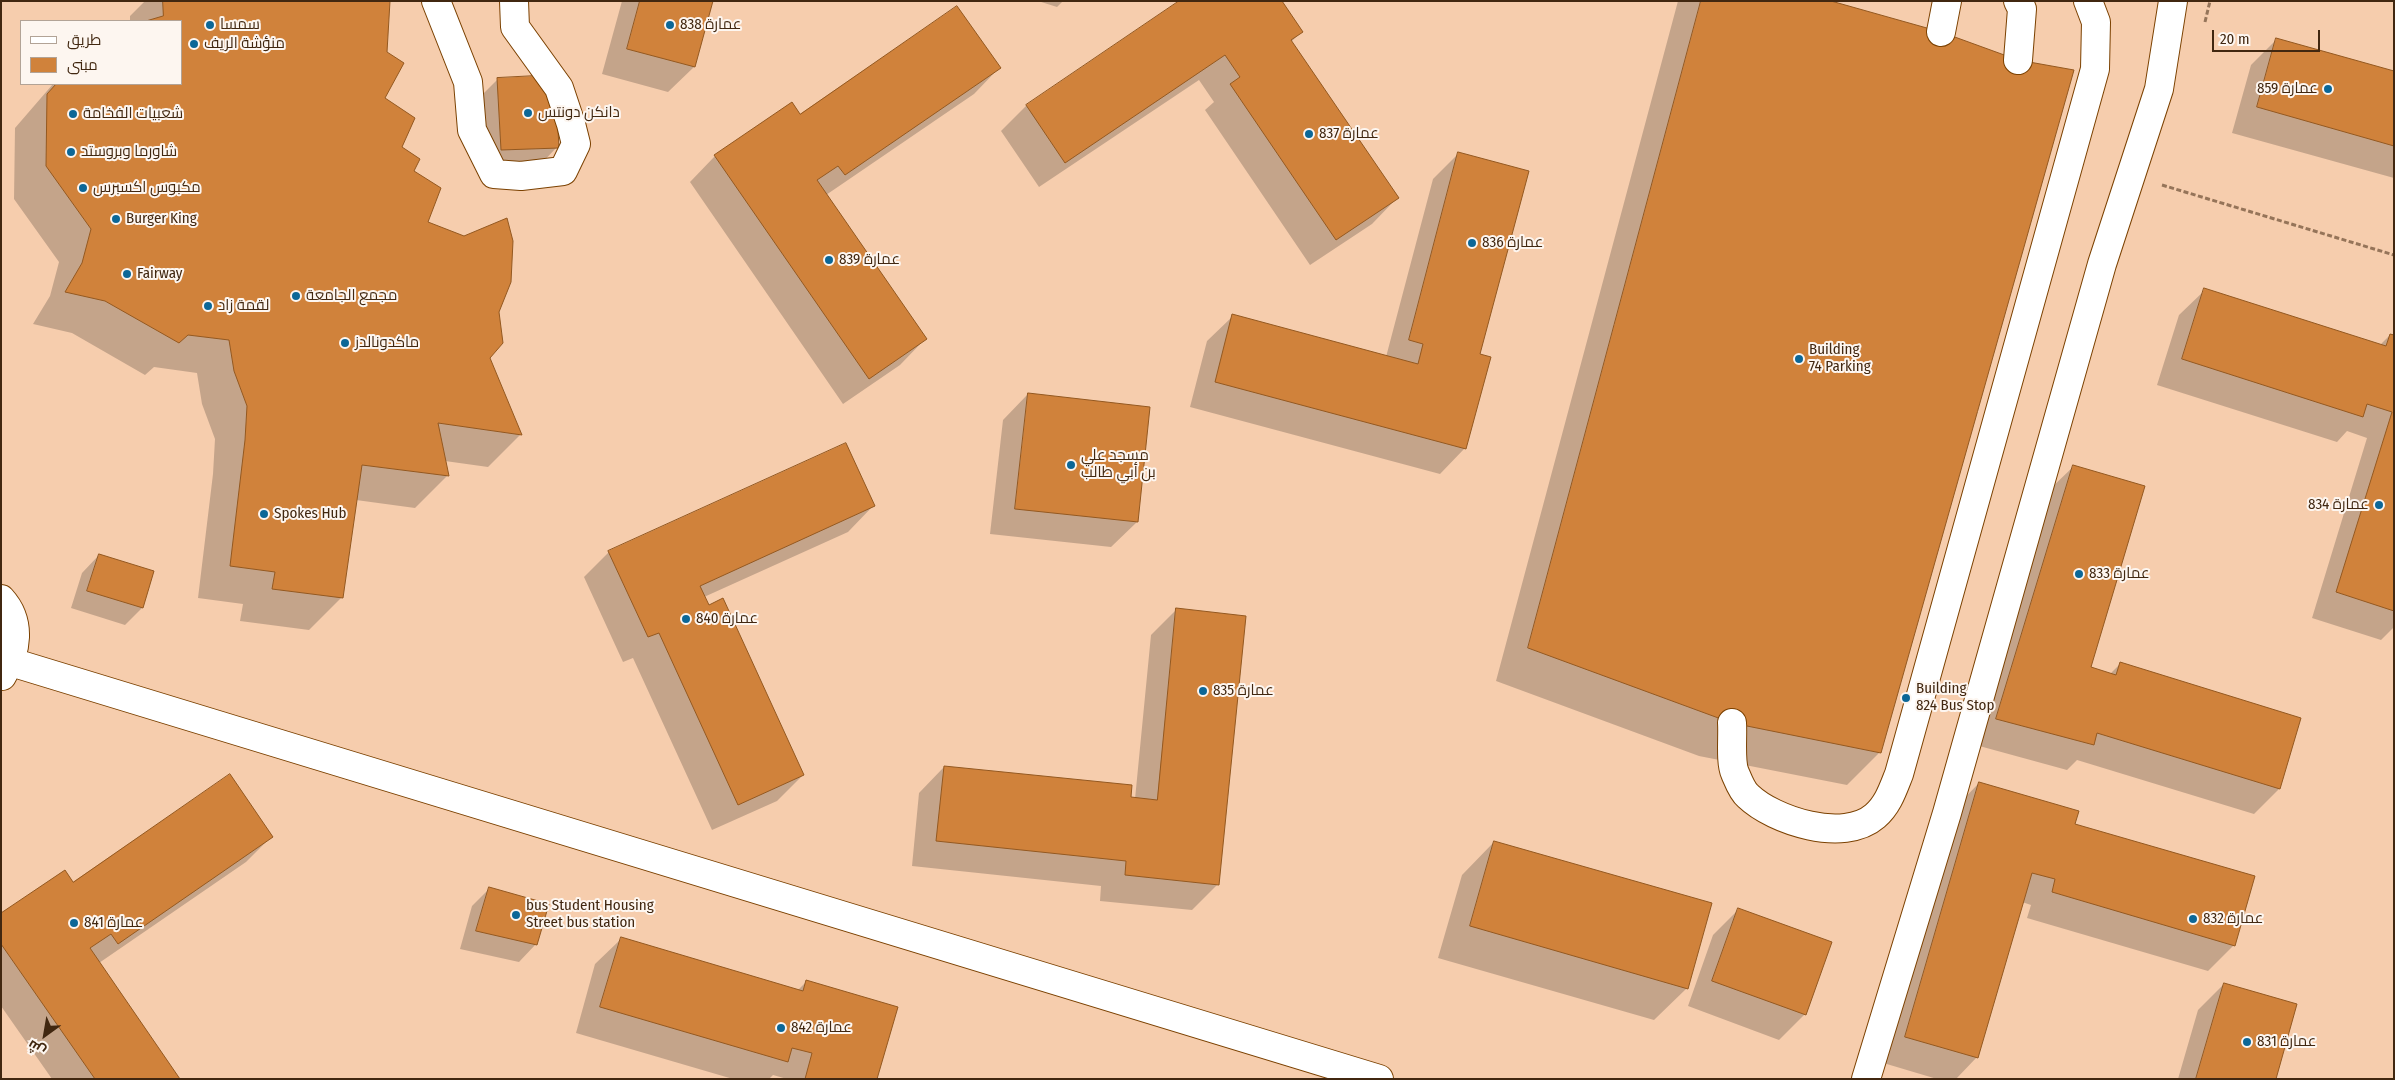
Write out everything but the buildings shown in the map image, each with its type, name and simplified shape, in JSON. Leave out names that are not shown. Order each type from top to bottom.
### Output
[{"type":"lane","points":[[436,1],[468,82],[472,130],[494,174],[521,176],[563,171],[576,144],[571,124],[559,88],[515,27],[514,1]]},
{"type":"lane","points":[[1941,32],[1947,1]]},
{"type":"lane","points":[[2018,1],[2022,9],[2018,60]]},
{"type":"lane","points":[[1732,724],[1733,770],[1747,795],[1767,809],[1795,822],[1828,829],[1854,826],[1874,817],[1890,798],[1902,764],[2095,69],[2096,22],[2088,1]]},
{"type":"lane","points":[[1866,1079],[1947,814],[2102,264],[2159,89],[2173,1]]},
{"type":"lane","points":[[1,599],[7,605],[14,623],[16,643],[6,670],[1379,1079]]},
{"type":"path","points":[[2161,185],[2394,255]]},
{"type":"place","name":"سمسا","points":[[210,25]]},
{"type":"place","name":"عمارة 838","points":[[670,25]]},
{"type":"place","name":"منؤشة الريف","points":[[194,44]]},
{"type":"place","name":"عمارة 859","points":[[2328,89]]},
{"type":"place","name":"دانكن دونتس","points":[[528,113]]},
{"type":"place","name":"شعبيات الفخامة","points":[[73,114]]},
{"type":"place","name":"عمارة 837","points":[[1309,134]]},
{"type":"place","name":"شاورما وبروستد","points":[[71,152]]},
{"type":"place","name":"مكبوس اكسبرس","points":[[83,188]]},
{"type":"place","name":"Burger King","points":[[116,219]]},
{"type":"place","name":"عمارة 836","points":[[1472,243]]},
{"type":"place","name":"عمارة 839","points":[[829,260]]},
{"type":"place","name":"Fairway","points":[[127,274]]},
{"type":"place","name":"مجمع الجامعة","points":[[296,296]]},
{"type":"place","name":"لقمة زاد","points":[[208,306]]},
{"type":"place","name":"ماكدونالدز","points":[[345,343]]},
{"type":"place","name":"Building 74 Parking","points":[[1799,359]]},
{"type":"place","name":"مسجد علي بن أبي طالب","points":[[1071,465]]},
{"type":"place","name":"عمارة 834","points":[[2379,505]]},
{"type":"place","name":"Spokes Hub","points":[[264,514]]},
{"type":"place","name":"عمارة 833","points":[[2079,574]]},
{"type":"place","name":"عمارة 840","points":[[686,619]]},
{"type":"place","name":"عمارة 835","points":[[1203,691]]},
{"type":"place","name":"Building 824 Bus Stop","points":[[1906,698]]},
{"type":"place","name":"bus Student Housing Street bus station","points":[[516,915]]},
{"type":"place","name":"عمارة 832","points":[[2193,919]]},
{"type":"place","name":"عمارة 841","points":[[74,923]]},
{"type":"place","name":"عمارة 842","points":[[781,1028]]},
{"type":"place","name":"عمارة 831","points":[[2247,1042]]}]
